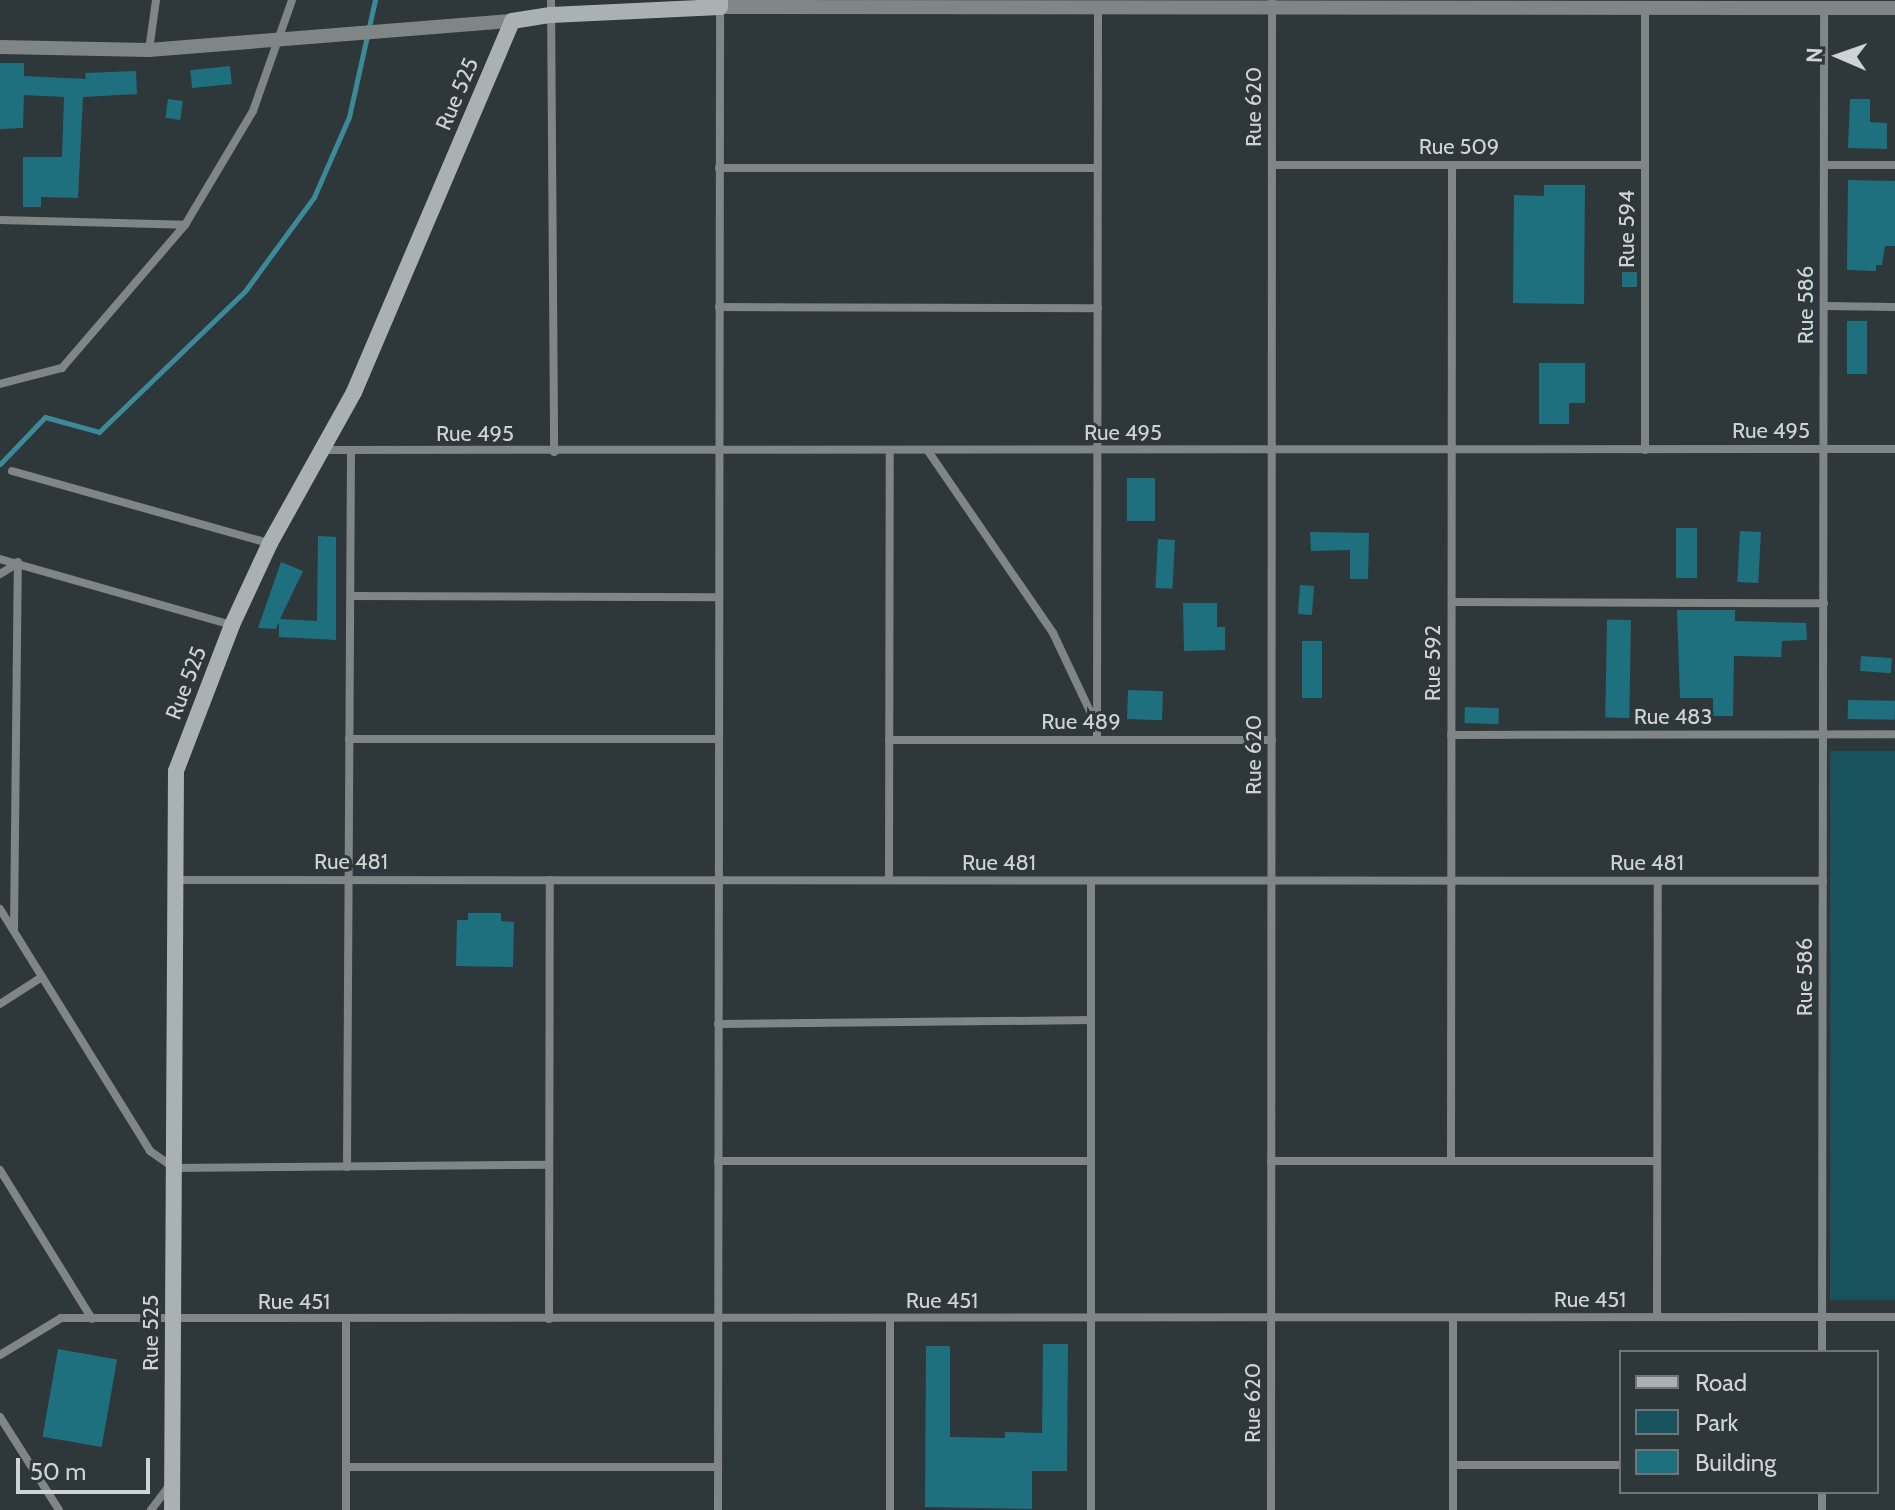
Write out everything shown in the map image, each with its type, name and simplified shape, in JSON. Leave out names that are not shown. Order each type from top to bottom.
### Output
[{"type":"main road","points":[[512,21],[551,8],[720,4]]},
{"type":"main road","name":"Rue 525","points":[[172,1510],[176,771],[232,625],[270,543],[354,392],[512,21]]},
{"type":"street","points":[[149,50],[156,0]]},
{"type":"street","points":[[0,384],[62,368],[185,225],[253,111],[292,0]]},
{"type":"street","points":[[718,1510],[720,4],[1098,7],[1450,4],[1895,8]]},
{"type":"street","name":"Rue 620","points":[[1271,1510],[1272,4]]},
{"type":"street","points":[[1097,740],[1098,7]]},
{"type":"street","points":[[551,8],[554,452]]},
{"type":"street","name":"Rue 594","points":[[1645,8],[1645,450]]},
{"type":"street","name":"Rue 586","points":[[1822,1350],[1824,8]]},
{"type":"street","points":[[0,47],[149,50],[279,37],[512,21]]},
{"type":"street","name":"Rue 509","points":[[1272,165],[1645,165]]},
{"type":"street","name":"Rue 592","points":[[1451,1161],[1452,165]]},
{"type":"street","points":[[1824,165],[1895,165]]},
{"type":"street","points":[[719,168],[1098,168]]},
{"type":"street","points":[[0,220],[185,225]]},
{"type":"street","points":[[1824,306],[1895,307]]},
{"type":"street","points":[[719,307],[1098,308]]},
{"type":"street","name":"Rue 495","points":[[324,450],[1895,449]]},
{"type":"street","points":[[889,880],[890,451]]},
{"type":"street","points":[[928,451],[1053,633],[1097,726]]},
{"type":"street","points":[[347,1167],[351,452]]},
{"type":"street","points":[[12,471],[270,543]]},
{"type":"street","points":[[0,559],[232,625]]},
{"type":"street","points":[[0,574],[18,562]]},
{"type":"street","points":[[14,931],[18,562]]},
{"type":"street","points":[[351,596],[719,597]]},
{"type":"street","points":[[1452,602],[1824,603]]},
{"type":"street","name":"Rue 483","points":[[1451,735],[1895,734]]},
{"type":"street","points":[[349,739],[719,739]]},
{"type":"street","name":"Rue 489","points":[[889,740],[1272,740]]},
{"type":"street","name":"Rue 481","points":[[176,880],[1823,881]]},
{"type":"street","points":[[549,1319],[550,880]]},
{"type":"street","points":[[1091,881],[1091,1510]]},
{"type":"street","points":[[1657,1317],[1658,881]]},
{"type":"street","points":[[0,909],[150,1151],[174,1168],[549,1165]]},
{"type":"street","points":[[0,1004],[42,977]]},
{"type":"street","points":[[718,1024],[1091,1020]]},
{"type":"street","points":[[718,1161],[1091,1161]]},
{"type":"street","points":[[1271,1161],[1657,1161]]},
{"type":"street","points":[[0,1170],[92,1319]]},
{"type":"street","name":"Rue 451","points":[[0,1355],[61,1318],[1895,1317]]},
{"type":"street","points":[[1453,1318],[1453,1510]]},
{"type":"street","points":[[890,1319],[890,1510]]},
{"type":"street","points":[[346,1320],[346,1510]]},
{"type":"street","points":[[0,1417],[59,1510]]},
{"type":"street","points":[[1453,1465],[1619,1465]]},
{"type":"street","points":[[346,1467],[718,1467]]},
{"type":"street","points":[[151,1510],[172,1482]]},
{"type":"green space","points":[[1830,751],[1895,751],[1895,1300],[1830,1300]]},
{"type":"building","points":[[0,63],[24,63],[24,76],[86,79],[85,73],[136,71],[137,94],[83,97],[78,198],[41,197],[41,207],[23,207],[23,157],[62,157],[64,97],[24,95],[23,128],[0,129]]},
{"type":"building","points":[[230,66],[232,84],[192,88],[190,70]]},
{"type":"building","points":[[168,99],[183,101],[180,120],[165,118]]},
{"type":"building","points":[[1850,99],[1870,99],[1870,122],[1887,123],[1887,149],[1848,148]]},
{"type":"building","points":[[1848,180],[1895,181],[1895,246],[1885,246],[1882,265],[1876,265],[1876,271],[1847,270]]},
{"type":"building","points":[[1544,185],[1585,185],[1584,304],[1513,303],[1514,195],[1544,196]]},
{"type":"building","points":[[1622,272],[1637,272],[1637,287],[1622,287]]},
{"type":"building","points":[[1847,321],[1867,321],[1867,374],[1847,374]]},
{"type":"building","points":[[1539,363],[1585,363],[1585,403],[1569,403],[1569,424],[1539,424]]},
{"type":"building","points":[[1127,478],[1155,478],[1155,521],[1127,521]]},
{"type":"building","points":[[1676,528],[1697,528],[1697,578],[1676,578]]},
{"type":"building","points":[[1740,531],[1761,532],[1758,583],[1737,582]]},
{"type":"building","points":[[1310,532],[1369,533],[1368,579],[1350,579],[1350,550],[1311,551]]},
{"type":"building","points":[[318,536],[336,537],[336,640],[279,637],[279,622],[276,629],[258,628],[281,562],[303,571],[280,619],[317,621]]},
{"type":"building","points":[[1158,539],[1175,540],[1172,589],[1155,588]]},
{"type":"building","points":[[1300,585],[1314,586],[1312,615],[1298,614]]},
{"type":"building","points":[[1183,603],[1217,603],[1217,627],[1225,627],[1225,650],[1184,651]]},
{"type":"building","points":[[1677,610],[1735,610],[1735,621],[1806,623],[1807,640],[1782,641],[1781,657],[1734,656],[1733,716],[1713,716],[1713,698],[1680,698]]},
{"type":"building","points":[[1607,620],[1631,620],[1629,718],[1605,718]]},
{"type":"building","points":[[1302,641],[1322,641],[1322,698],[1302,698]]},
{"type":"building","points":[[1861,656],[1892,658],[1891,673],[1860,671]]},
{"type":"building","points":[[1128,690],[1163,691],[1162,720],[1127,719]]},
{"type":"building","points":[[1848,700],[1895,701],[1895,720],[1848,719]]},
{"type":"building","points":[[1465,707],[1499,708],[1498,724],[1464,723]]},
{"type":"building","points":[[468,913],[501,913],[501,921],[514,922],[513,967],[456,966],[457,920],[468,920]]},
{"type":"building","points":[[1043,1344],[1068,1344],[1067,1471],[1032,1471],[1032,1509],[925,1507],[926,1346],[950,1346],[950,1437],[1005,1438],[1005,1432],[1042,1433]]},
{"type":"building","points":[[58,1349],[117,1359],[102,1447],[43,1437]]},
{"type":"waterway","points":[[0,464],[45,417],[99,432],[245,291],[314,197],[349,117],[375,0]]}]
